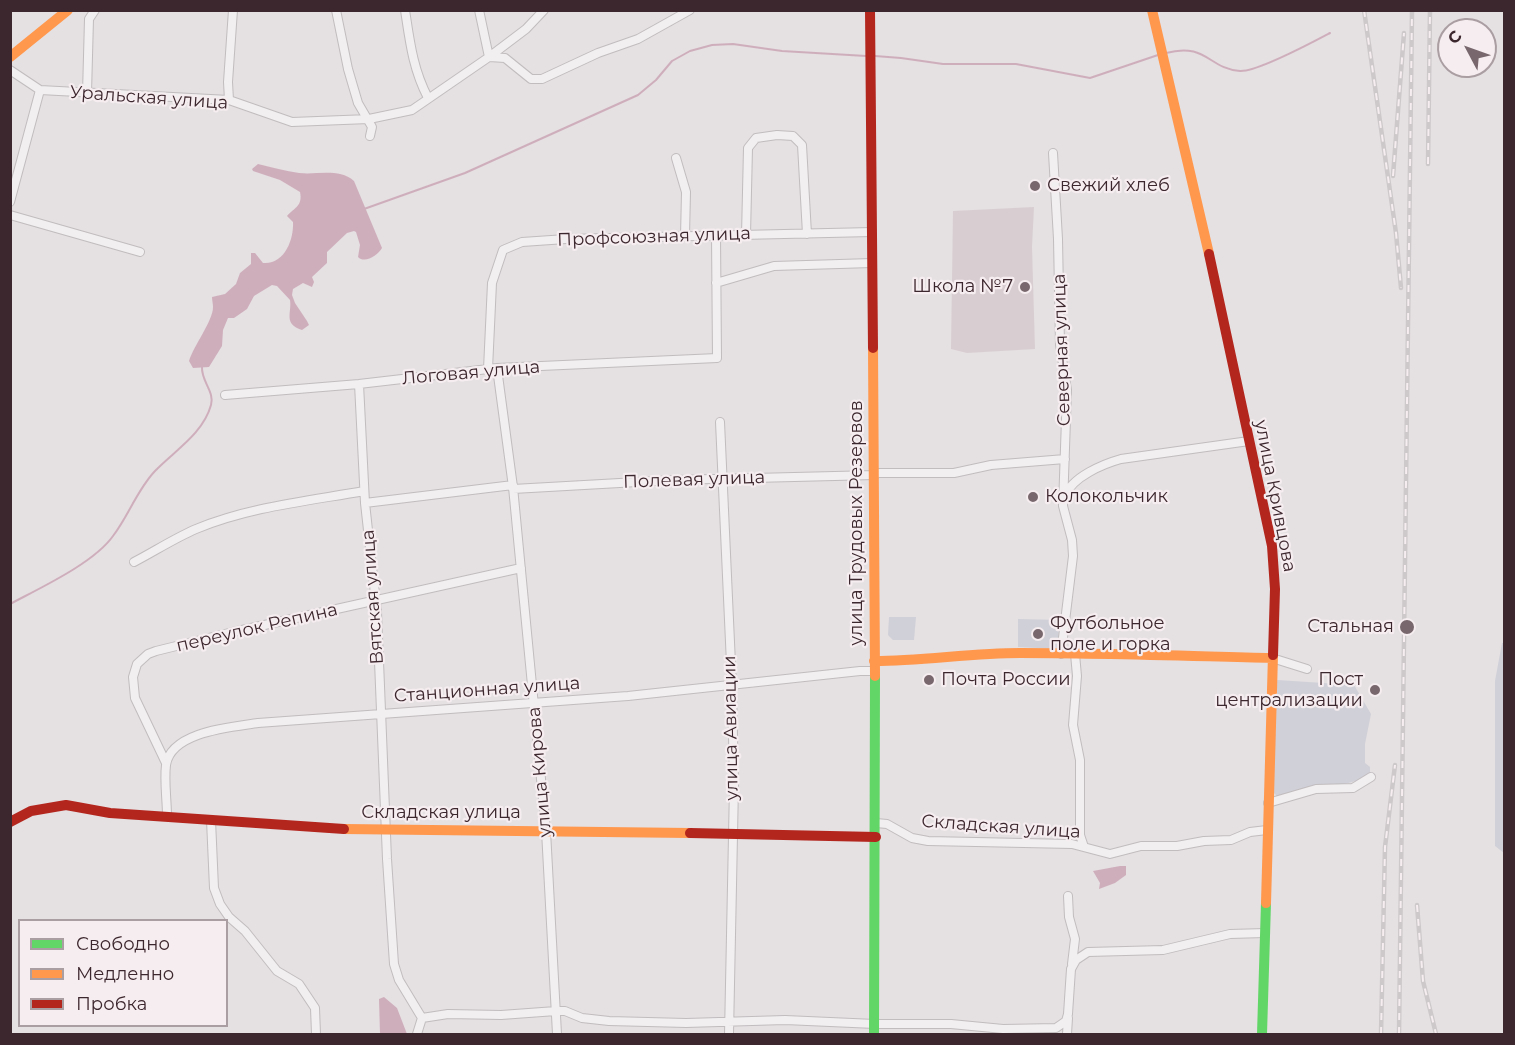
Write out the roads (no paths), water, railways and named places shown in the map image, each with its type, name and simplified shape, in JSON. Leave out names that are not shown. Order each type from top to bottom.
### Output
[{"type":"main road","points":[[10,57],[68,10]]},
{"type":"main road","name":"улица Трудовых Резервов","points":[[870,10],[875,474],[874,1029]]},
{"type":"main road","name":"улица Кривцова","points":[[1152,10],[1192,174],[1274,560],[1262,1035]]},
{"type":"main road","name":"Станционная улица","points":[[874,666],[975,654],[1272,658]]},
{"type":"main road","name":"Складская улица","points":[[10,822],[31,811],[66,805],[110,813],[321,829],[876,837]]},
{"type":"street","points":[[229,100],[233,10]]},
{"type":"street","points":[[336,10],[352,84],[360,109],[369,119],[372,127],[370,136]]},
{"type":"street","points":[[405,10],[414,66],[428,99]]},
{"type":"street","points":[[479,10],[489,57],[505,58],[531,79],[542,79],[598,53],[638,39],[690,10]]},
{"type":"street","name":"Уральская улица","points":[[40,90],[229,100],[291,122],[369,119],[409,111],[489,57],[526,28],[544,10]]},
{"type":"street","points":[[87,93],[89,20],[92,11]]},
{"type":"street","points":[[10,70],[40,90],[10,202]]},
{"type":"street","points":[[746,235],[748,148],[756,138],[777,135],[793,136],[802,145],[807,234]]},
{"type":"street","name":"Северная улица","points":[[1053,153],[1058,238],[1060,345],[1067,390],[1064,511],[1072,540],[1073,556],[1061,654]]},
{"type":"street","points":[[676,158],[686,192],[685,236]]},
{"type":"street","points":[[10,215],[140,252]]},
{"type":"street","name":"Профсоюзная улица","points":[[488,369],[492,283],[503,250],[522,242],[872,232]]},
{"type":"street","points":[[716,236],[716,283],[774,266],[872,263]]},
{"type":"street","name":"Логовая улица","points":[[225,395],[359,384],[497,368],[717,358],[716,283]]},
{"type":"street","name":"улица Кирова","points":[[497,368],[513,487],[546,831],[557,1035]]},
{"type":"street","name":"Вятская улица","points":[[359,384],[364,491],[376,600],[395,971],[422,1018]]},
{"type":"street","name":"улица Авиации","points":[[720,422],[732,686],[734,786],[731,835],[729,1035]]},
{"type":"street","points":[[1064,500],[1066,493],[1073,485],[1105,464],[1121,459],[1249,441]]},
{"type":"street","name":"Полевая улица","points":[[365,502],[513,487],[954,473],[991,465],[1065,459]]},
{"type":"street","points":[[134,562],[182,536],[228,519],[268,508],[364,491]]},
{"type":"street","name":"переулок Репина","points":[[166,763],[135,698],[132,677],[142,658],[156,651],[189,643],[521,568]]},
{"type":"street","points":[[1075,654],[1077,676],[1073,725],[1080,760],[1080,836],[1084,847]]},
{"type":"street","points":[[1272,658],[1307,669]]},
{"type":"street","name":"Станционная улица","points":[[166,763],[172,752],[181,744],[210,730],[258,723],[732,686],[860,671],[874,666]]},
{"type":"street","points":[[166,763],[167,816]]},
{"type":"street","points":[[1268,803],[1316,789],[1353,788],[1371,777]]},
{"type":"street","points":[[211,820],[214,888],[220,904],[277,970],[299,984],[315,1008],[315,1035]]},
{"type":"street","name":"Складская улица","points":[[876,823],[887,824],[908,836],[928,841],[1072,844],[1110,854],[1141,846],[1177,846],[1231,840],[1250,832],[1268,830]]},
{"type":"street","points":[[1067,1035],[1075,939],[1069,917],[1068,896]]},
{"type":"street","points":[[1071,969],[1076,960],[1088,952],[1163,950],[1230,934],[1265,933]]},
{"type":"street","points":[[417,1035],[422,1018],[448,1014],[501,1015],[565,1011],[582,1018],[595,1020],[686,1023],[785,1020],[874,1029],[951,1024],[1004,1029],[1050,1028],[1062,1024],[1068,1014]]},
{"type":"waterway","points":[[1166,53],[1179,51],[1199,53],[1221,66],[1240,71],[1259,67],[1330,33]]},
{"type":"waterway","points":[[364,209],[465,173],[638,95],[656,80],[672,61],[690,51],[712,45],[733,44],[782,51],[866,56]]},
{"type":"waterway","points":[[875,56],[943,64],[1016,64],[1090,78],[1158,55]]},
{"type":"waterway","points":[[10,604],[80,565],[93,556],[113,536],[149,478],[202,425],[212,400],[202,367]]},
{"type":"railway","points":[[1364,10],[1396,233],[1401,288]]},
{"type":"railway","points":[[1399,1034],[1412,10]]},
{"type":"railway","points":[[1428,164],[1430,10]]},
{"type":"railway","points":[[1393,176],[1404,33]]},
{"type":"railway","points":[[1381,1034],[1385,847],[1395,765]]},
{"type":"railway","points":[[1417,905],[1423,981],[1436,1034]]},
{"type":"place","name":"Свежий хлеб","points":[[1035,186]]},
{"type":"place","name":"Школа №7","points":[[1025,287]]},
{"type":"place","name":"Колокольчик","points":[[1033,497]]},
{"type":"place","name":"Стальная","points":[[1407,627]]},
{"type":"place","name":"Футбольное поле и горка","points":[[1038,634]]},
{"type":"place","name":"Почта России","points":[[929,680]]},
{"type":"place","name":"Пост централизации","points":[[1375,690]]}]
